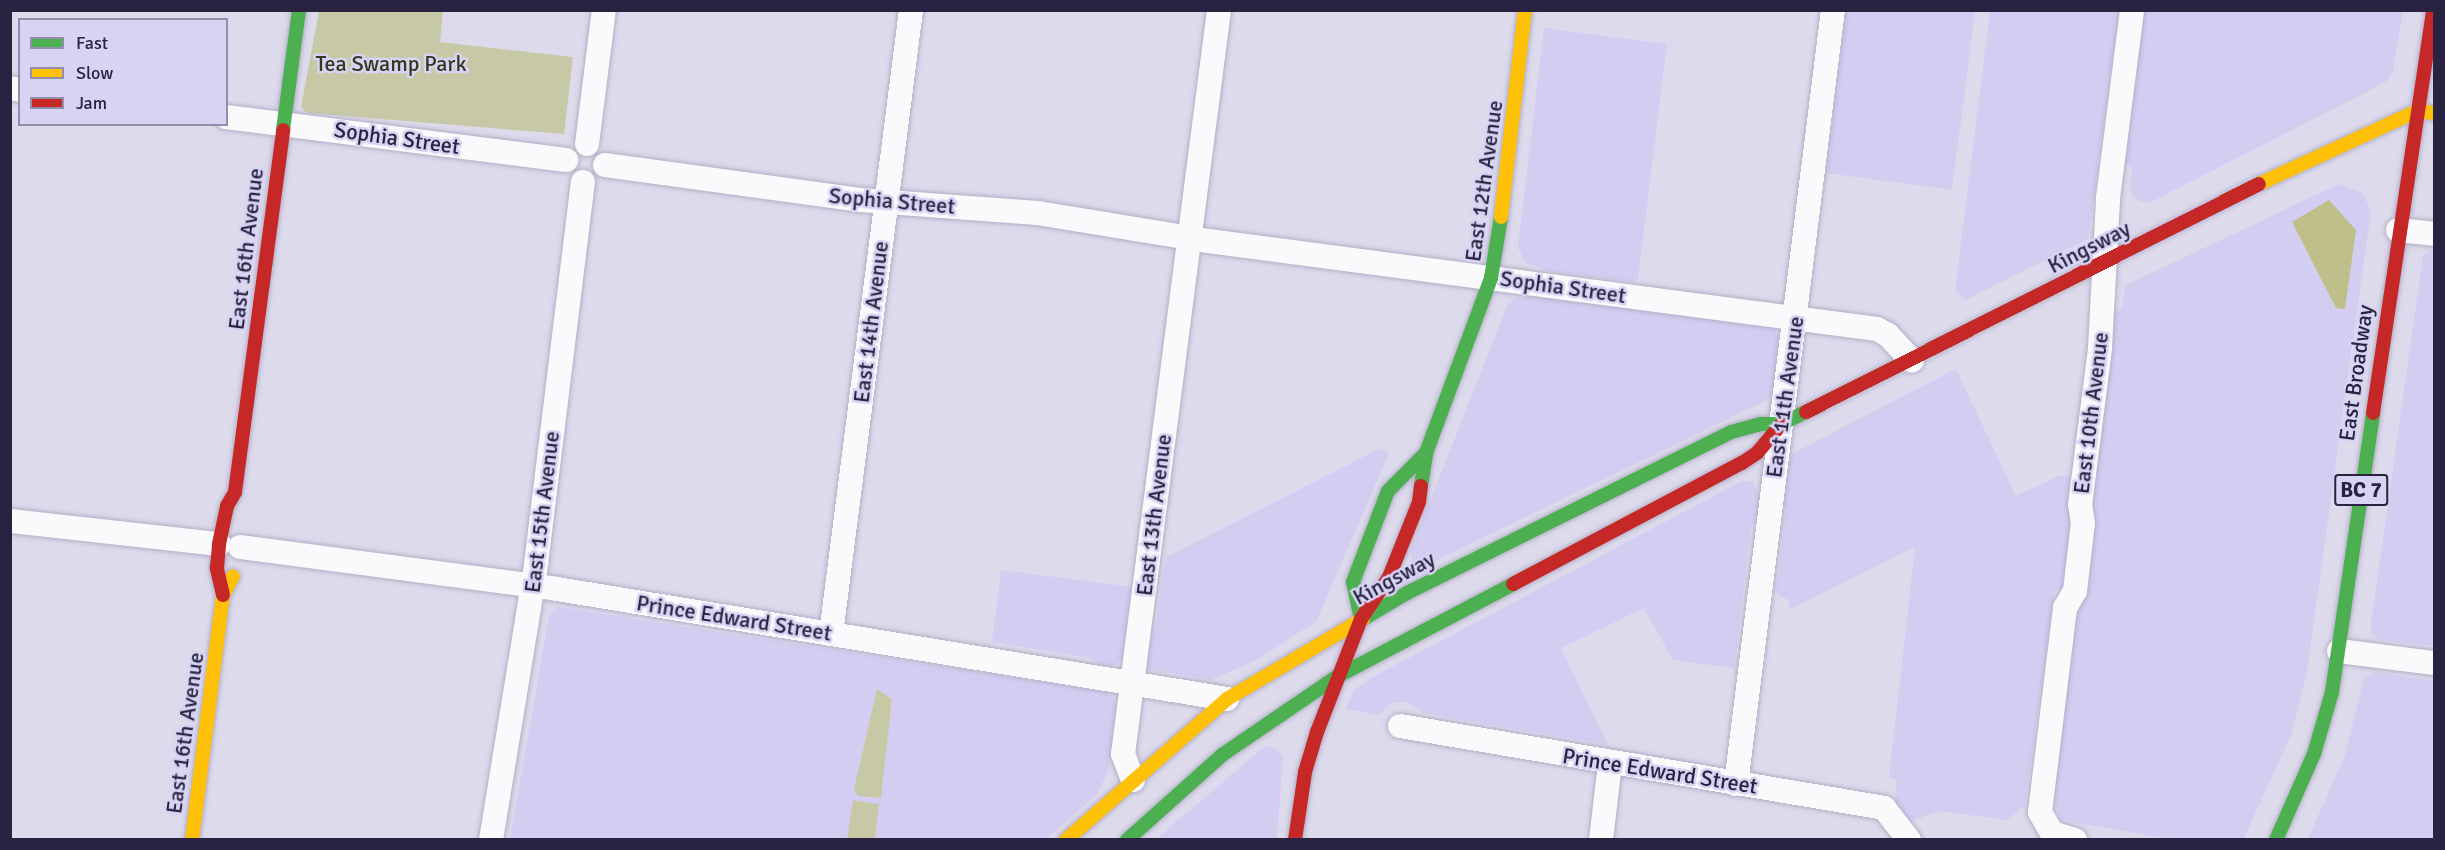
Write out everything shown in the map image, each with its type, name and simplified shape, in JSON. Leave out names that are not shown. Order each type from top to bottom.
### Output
[{"type":"main road","name":"East 16th Avenue","points":[[242,514],[236,492],[299,10]]},
{"type":"main road","name":"East 12th Avenue","points":[[1295,840],[1305,772],[1338,676],[1361,619],[1389,577],[1419,502],[1426,453],[1491,278],[1507,185],[1525,10]]},
{"type":"main road","name":"East Broadway","points":[[2276,840],[2325,725],[2339,651],[2398,230],[2433,10]]},
{"type":"main road","points":[[2434,87],[2417,111],[2434,113]]},
{"type":"main road","name":"Kingsway","points":[[1127,840],[1222,754],[1338,676],[1742,463],[1756,453],[1781,424],[1912,361],[2280,173],[2417,111]]},
{"type":"main road","name":"Kingsway","points":[[1066,840],[1227,699],[1361,619],[1731,432],[1760,424],[1781,424]]},
{"type":"main road","name":"East 12th Avenue","points":[[1361,619],[1353,582],[1388,491],[1426,453]]},
{"type":"main road","name":"East 16th Avenue","points":[[223,595],[236,570],[227,506],[236,492]]},
{"type":"main road","name":"East 16th Avenue","points":[[192,840],[223,595],[217,568],[233,542]]},
{"type":"street","points":[[588,144],[604,10]]},
{"type":"street","name":"East 14th Avenue","points":[[831,634],[911,10]]},
{"type":"street","name":"East 13th Avenue","points":[[1133,780],[1123,754],[1219,10]]},
{"type":"street","name":"East 11th Avenue","points":[[1736,784],[1833,10]]},
{"type":"street","name":"East 10th Avenue","points":[[2069,838],[2047,828],[2040,812],[2065,608],[2075,591],[2084,523],[2080,505],[2100,348],[2108,198],[2132,10]]},
{"type":"street","name":"Sophia Street","points":[[228,117],[566,160]]},
{"type":"street","points":[[588,144],[602,153],[605,165],[595,180],[583,182],[569,172],[566,160],[576,146],[588,144]]},
{"type":"street","name":"Sophia Street","points":[[605,165],[886,202],[1038,213],[1190,238],[1795,316],[1877,329],[1888,335],[1912,361]]},
{"type":"street","name":"East 15th Avenue","points":[[491,840],[533,586],[583,182]]},
{"type":"street","points":[[2398,230],[2434,234]]},
{"type":"street","name":"Prince Edward Street","points":[[10,521],[233,542],[533,586],[1227,699]]},
{"type":"street","points":[[2339,651],[2434,663]]},
{"type":"street","name":"Prince Edward Street","points":[[1400,726],[1884,808],[1909,838]]},
{"type":"street","points":[[1601,840],[1610,763]]},
{"type":"shaded area","points":[[1846,11],[1975,11],[1952,190],[1826,173]]},
{"type":"shaded area","points":[[1990,11],[2119,11],[2088,239],[1966,300],[1955,290]]},
{"type":"shaded area","points":[[2144,11],[2403,11],[2393,71],[2386,82],[2149,203],[2137,200],[2130,191],[2132,166],[2122,163]]},
{"type":"shaded area","points":[[1544,28],[1667,44],[1638,280],[1632,282],[1548,271],[1526,263],[1518,248]]},
{"type":"shaded area","points":[[2339,184],[2363,193],[2371,211],[2307,671],[2291,735],[2243,840],[2170,839],[2060,820],[2054,797],[2111,315],[2122,308],[2125,287],[2130,283]]},
{"type":"shaded area","points":[[2434,249],[2434,646],[2379,640],[2372,634],[2371,623],[2423,256]]},
{"type":"shaded area","points":[[1538,295],[1773,326],[1780,340],[1774,392],[1767,400],[1423,567],[1416,566],[1411,561],[1411,550],[1507,306],[1514,299]]},
{"type":"shaded area","points":[[1956,369],[2016,496],[2059,476],[2076,477],[2078,519],[2064,587],[2055,590],[2024,807],[2006,820],[1940,811],[1911,821],[1905,820],[1895,806],[1897,780],[1889,778],[1915,547],[1789,610],[1789,601],[1776,592],[1786,511],[1782,501],[1789,457],[1793,453]]},
{"type":"shaded area","points":[[1381,448],[1389,453],[1316,622],[1254,661],[1211,680],[1149,669],[1146,660],[1149,632],[1156,625],[1165,558]]},
{"type":"shaded area","points":[[1742,481],[1753,482],[1761,498],[1758,518],[1751,526],[1734,668],[1673,660],[1644,608],[1561,648],[1608,745],[1423,713],[1408,702],[1392,703],[1378,715],[1345,709],[1354,691],[1369,679]]},
{"type":"shaded area","points":[[1001,570],[1134,587],[1122,660],[1111,667],[1100,665],[1091,658],[992,642]]},
{"type":"shaded area","points":[[558,607],[1106,692],[1113,697],[1117,708],[1108,772],[1097,794],[1047,839],[510,840],[549,616]]},
{"type":"shaded area","points":[[2374,672],[2434,681],[2434,839],[2308,839],[2345,755],[2364,678]]},
{"type":"shaded area","points":[[1264,747],[1275,748],[1283,757],[1277,839],[1156,839]]},
{"type":"green space","name":"Tea Swamp Park","points":[[319,11],[443,11],[440,42],[573,57],[564,134],[307,113],[301,107]]},
{"type":"green space","points":[[2329,200],[2356,230],[2345,309],[2336,308],[2292,222]]},
{"type":"green space","points":[[877,689],[892,699],[881,798],[858,796],[854,789]]},
{"type":"green space","points":[[853,800],[879,804],[875,839],[847,839]]},
{"type":"traffic: fast","points":[[283,130],[299,10]]},
{"type":"traffic: fast","points":[[1421,486],[1426,453],[1491,278],[1501,217]]},
{"type":"traffic: fast","points":[[1363,619],[1407,593],[1731,432],[1760,424],[1781,424],[1806,412]]},
{"type":"traffic: fast","points":[[2276,840],[2314,754],[2332,692],[2373,413]]},
{"type":"traffic: fast","points":[[1361,619],[1353,582],[1388,491],[1426,453]]},
{"type":"traffic: fast","points":[[1127,840],[1222,755],[1338,676],[1513,584]]},
{"type":"traffic: slow","points":[[1501,217],[1525,10]]},
{"type":"traffic: slow","points":[[2259,184],[2417,111],[2434,113]]},
{"type":"traffic: slow","points":[[192,840],[223,595],[233,576]]},
{"type":"traffic: slow","points":[[1066,840],[1227,699],[1363,619]]},
{"type":"traffic: jam","points":[[2373,413],[2433,10]]},
{"type":"traffic: jam","points":[[223,595],[217,568],[219,544],[227,506],[235,492],[283,130]]},
{"type":"traffic: jam","points":[[1806,412],[2259,184]]},
{"type":"traffic: jam","points":[[1513,584],[1742,463],[1757,453],[1781,424]]},
{"type":"traffic: jam","points":[[1295,840],[1305,772],[1317,732],[1361,619],[1389,577],[1419,502],[1421,486]]}]
